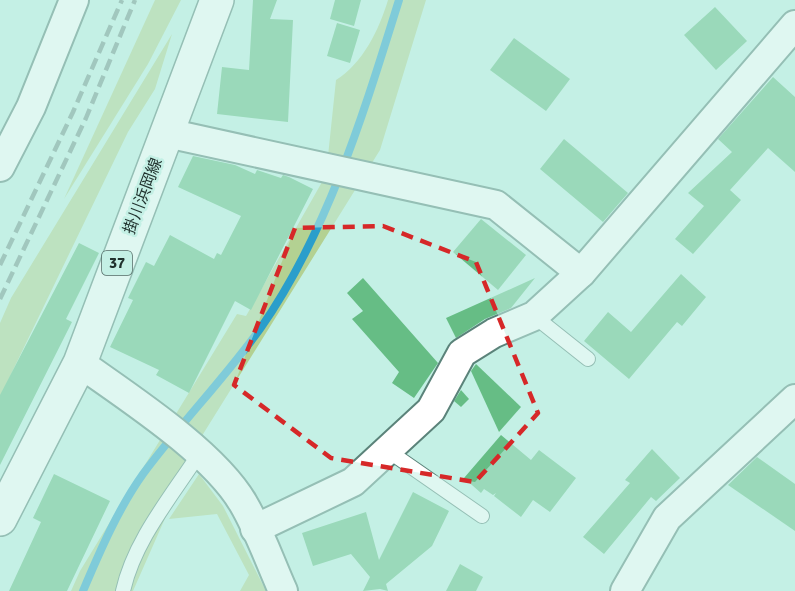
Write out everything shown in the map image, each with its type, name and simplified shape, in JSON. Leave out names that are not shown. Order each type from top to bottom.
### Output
[{"type":"main road","name":"掛川浜岡線","points":[[0,519],[80,363],[217,0]]},
{"type":"street","points":[[0,167],[30,107],[74,0]]},
{"type":"street","points":[[255,530],[353,482],[431,410],[462,353],[494,333],[534,316],[581,273],[795,25]]},
{"type":"street","points":[[167,133],[495,205],[581,273]]},
{"type":"street","points":[[80,363],[163,422],[227,481],[243,503],[283,591]]},
{"type":"street","points":[[625,591],[667,518],[795,399]]},
{"type":"lane","points":[[534,316],[588,359]]},
{"type":"lane","points":[[387,450],[482,516]]},
{"type":"lane","points":[[123,591],[128,571],[141,543],[195,451]]},
{"type":"highlighted area","points":[[383,226],[476,262],[538,413],[475,482],[331,458],[234,385],[295,228]]},
{"type":"green space","points":[[155,0],[181,0],[148,64],[64,199]]},
{"type":"green space","points":[[388,0],[426,0],[380,150],[200,439],[133,591],[71,591],[80,571],[237,314],[246,316],[326,175],[336,80],[354,65],[369,45]]},
{"type":"green space","points":[[172,34],[155,89],[128,132],[0,397],[0,323],[11,298]]},
{"type":"green space","points":[[199,474],[223,506],[266,591],[240,591],[249,575],[217,514],[169,519]]},
{"type":"building","points":[[253,0],[277,0],[270,19],[293,20],[288,122],[217,114],[222,67],[249,70]]},
{"type":"building","points":[[335,0],[361,0],[354,26],[330,19]]},
{"type":"building","points":[[715,7],[747,41],[716,70],[684,35]]},
{"type":"building","points":[[337,23],[360,30],[350,63],[327,56]]},
{"type":"building","points":[[514,38],[570,79],[546,111],[490,70]]},
{"type":"building","points":[[773,77],[795,97],[795,172],[768,148],[730,190],[741,200],[693,254],[675,239],[704,206],[688,193],[732,152],[718,139]]},
{"type":"building","points":[[564,139],[628,193],[603,222],[540,169]]},
{"type":"building","points":[[193,156],[235,165],[255,174],[257,170],[281,178],[283,175],[313,189],[251,310],[235,301],[189,393],[156,375],[159,370],[110,347],[133,300],[128,298],[146,262],[154,266],[170,235],[214,259],[217,253],[221,255],[241,216],[178,187]]},
{"type":"building","points":[[481,219],[526,255],[498,290],[453,252]]},
{"type":"building","points":[[79,243],[99,253],[66,319],[72,322],[0,465],[0,395]]},
{"type":"building","points":[[681,274],[706,297],[682,326],[677,322],[629,379],[584,341],[608,312],[631,332]]},
{"type":"building","points":[[363,278],[438,363],[414,398],[392,383],[399,372],[352,319],[363,311],[347,293]]},
{"type":"building","points":[[535,278],[511,308],[485,319],[456,338],[446,318]]},
{"type":"building","points":[[476,364],[521,407],[499,432],[471,371]]},
{"type":"building","points":[[461,390],[469,399],[461,407],[454,401]]},
{"type":"building","points":[[501,435],[531,460],[539,450],[576,478],[550,512],[533,500],[521,517],[494,496],[496,493],[493,495],[484,489],[481,493],[464,478]]},
{"type":"building","points":[[652,449],[680,478],[656,501],[651,497],[604,554],[583,537],[630,483],[625,480]]},
{"type":"building","points":[[757,457],[795,484],[795,531],[728,485]]},
{"type":"building","points":[[54,474],[110,501],[67,591],[9,591],[41,522],[33,518]]},
{"type":"building","points":[[413,492],[449,511],[432,546],[386,584],[388,591],[380,589],[363,591],[370,577],[351,554],[313,566],[302,533],[366,512],[379,560]]},
{"type":"building","points":[[460,564],[483,577],[476,591],[446,591]]},
{"type":"waterway","points":[[83,591],[110,531],[134,487],[157,455],[232,366],[284,292],[325,212],[342,170],[358,128],[399,0]]},
{"type":"railway","points":[[0,265],[73,112],[122,0]]},
{"type":"railway","points":[[0,299],[86,118],[135,0]]}]
